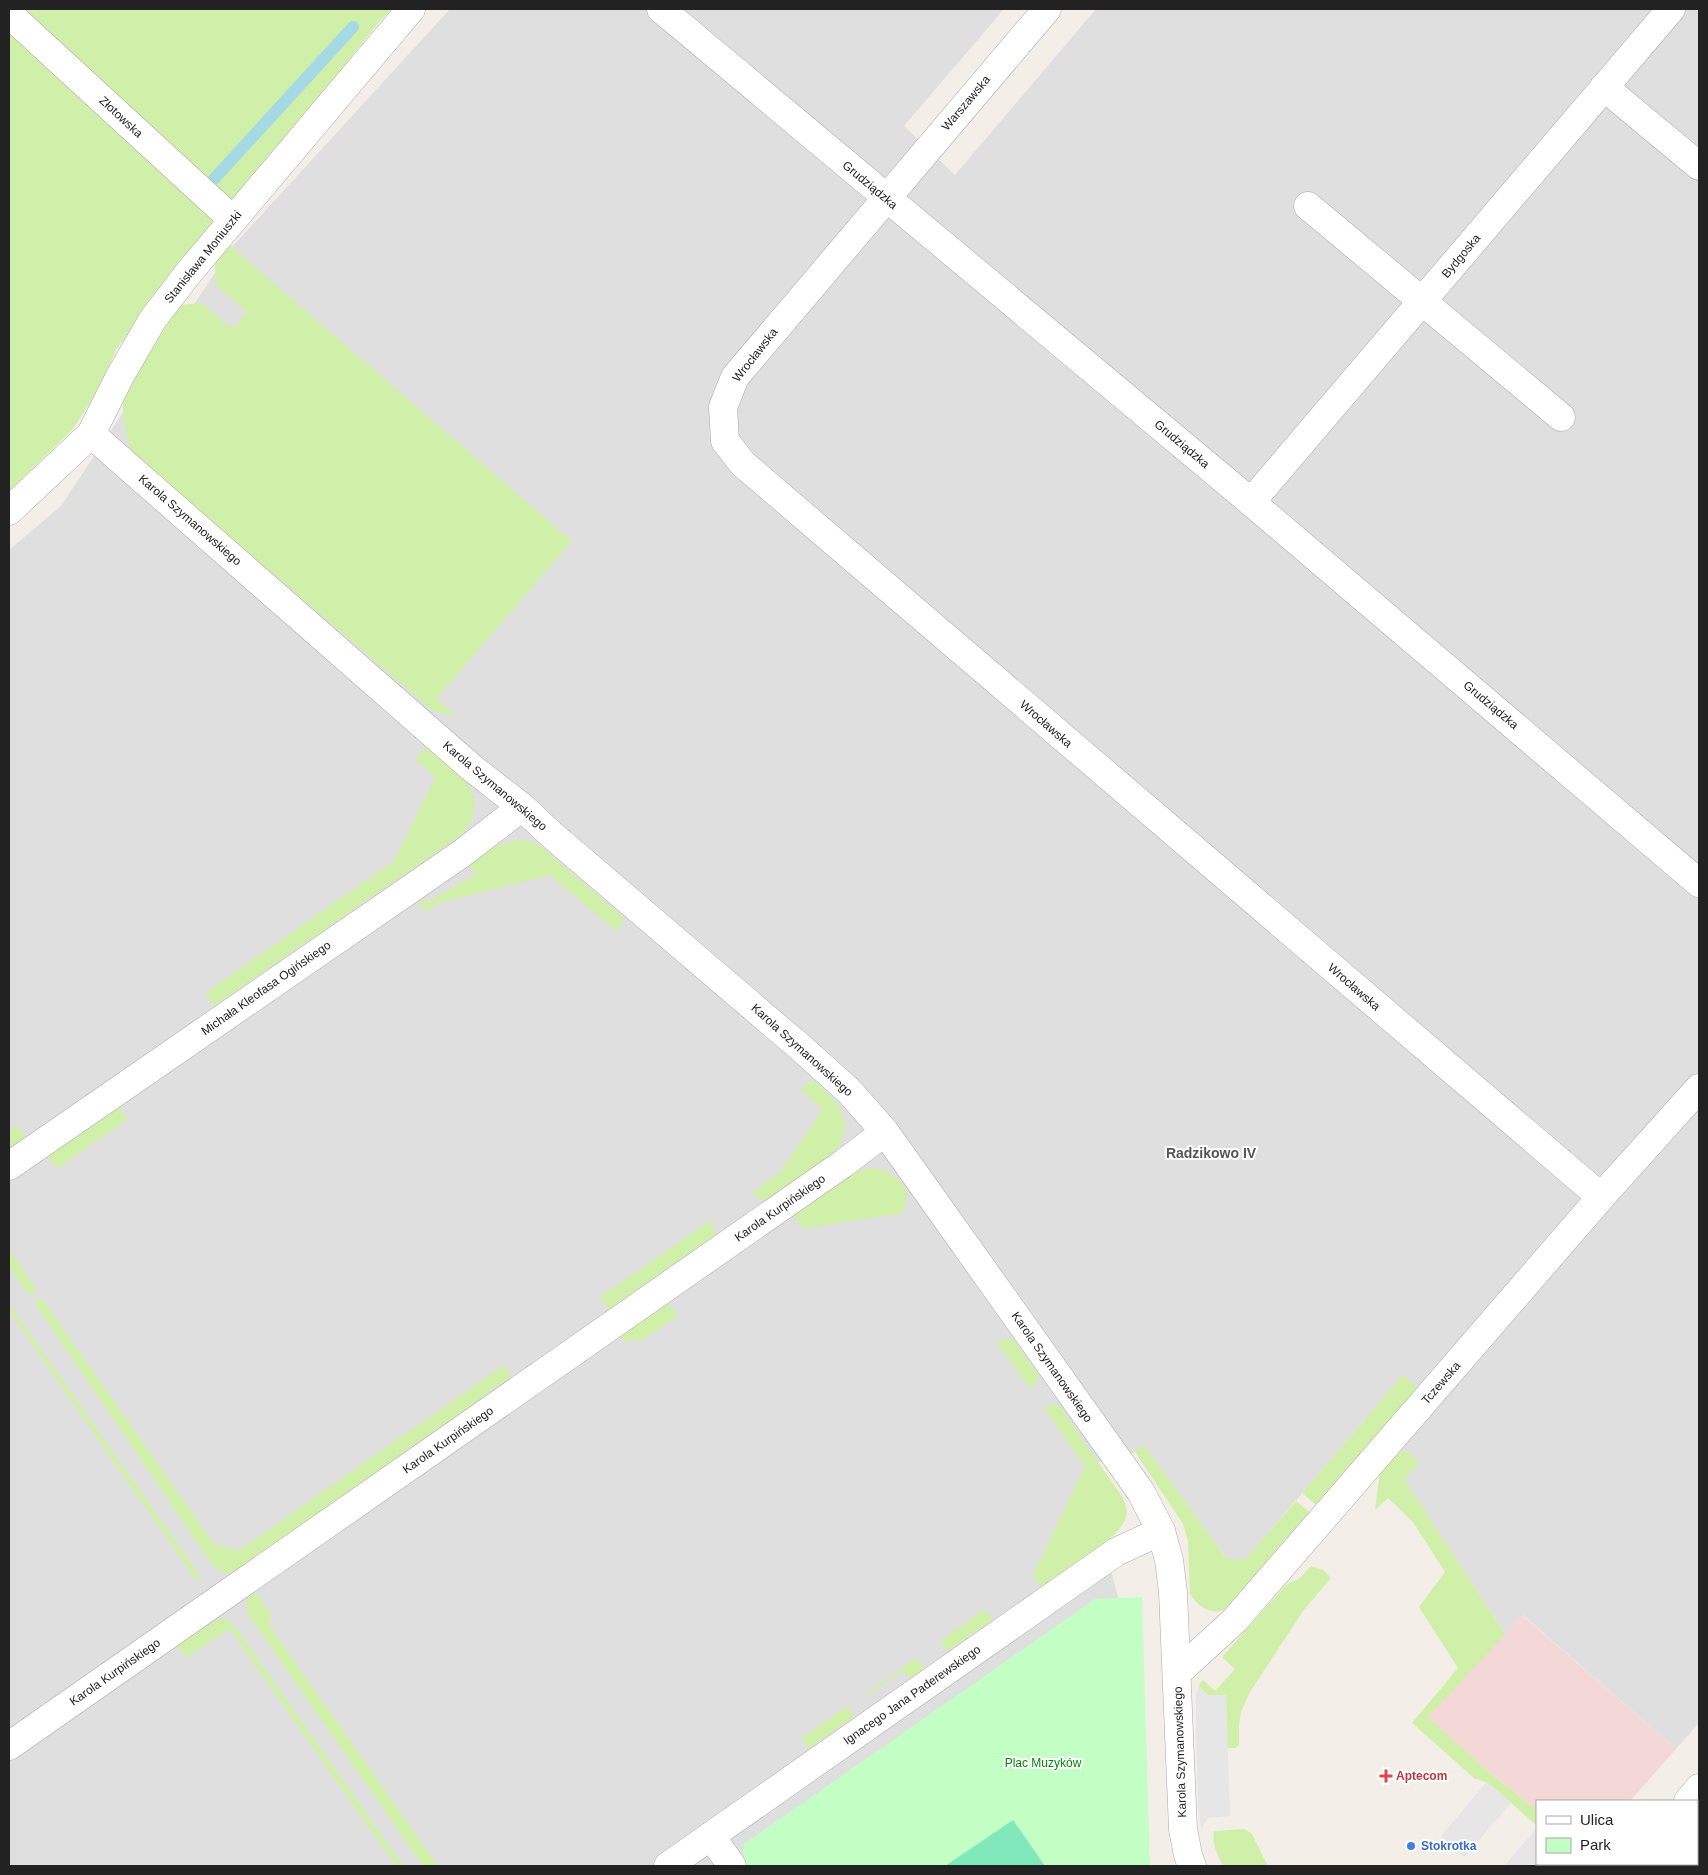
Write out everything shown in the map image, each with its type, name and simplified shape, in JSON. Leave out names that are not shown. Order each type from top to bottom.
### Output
[{"type":"street","name":"Stanisława Moniuszki","points":[[9,511],[91,434],[120,376],[153,319],[190,271],[411,9]]},
{"type":"street","name":"Grudziądzka","points":[[661,9],[1251,502],[1694,868]]},
{"type":"street","name":"Warszawska","points":[[886,198],[1047,9]]},
{"type":"street","name":"Bydgoska","points":[[1251,502],[1671,9]]},
{"type":"street","name":"Złotowska","points":[[9,14],[234,220]]},
{"type":"street","points":[[1604,87],[1699,166]]},
{"type":"street","name":"Wrocławska","points":[[886,198],[735,377],[723,407],[726,441],[731,448],[743,464],[1601,1197]]},
{"type":"street","points":[[1308,206],[1560,418]]},
{"type":"street","name":"Karola Szymanowskiego","points":[[91,434],[472,768],[522,807],[553,836],[800,1047],[849,1092],[885,1132],[1141,1492],[1161,1531],[1169,1560],[1174,1592],[1183,1829],[1192,1866]]},
{"type":"street","name":"Michała Kleofasa Ogińskiego","points":[[9,1166],[461,854],[522,807]]},
{"type":"street","name":"Tczewska","points":[[1177,1673],[1235,1620],[1601,1197],[1699,1088]]},
{"type":"street","name":"Karola Kurpińskiego","points":[[9,1746],[844,1163],[885,1132]]},
{"type":"street","name":"Ignacego Jana Paderewskiego","points":[[668,1866],[1116,1552],[1161,1531]]},
{"type":"street","points":[[1689,1800],[1699,1788]]},
{"type":"street","points":[[711,1836],[732,1866]]},
{"type":"shaded area","points":[[450,9],[1004,9],[904,126],[955,175],[1096,9],[1699,9],[1699,1723],[1676,1749],[1523,1615],[1505,1634],[1398,1471],[1367,1417],[1245,1560],[1227,1559],[1146,1449],[1085,1466],[1132,1654],[1143,1866],[9,1866],[9,550],[61,506],[232,247]]},
{"type":"shaded area","points":[[1522,1615],[1676,1749],[1631,1800],[1536,1800],[1536,1809],[1490,1773],[1427,1717]]},
{"type":"shaded area","points":[[1199,1684],[1201,1689],[1208,1695],[1226,1695],[1230,1816],[1208,1818],[1201,1829],[1198,1803],[1196,1724],[1196,1694]]},
{"type":"shaded area","points":[[1486,1783],[1490,1784],[1511,1803],[1464,1857],[1441,1836]]},
{"type":"shaded area","points":[[1536,1829],[1536,1865],[1544,1865],[1504,1866]]},
{"type":"green space","points":[[9,9],[391,9],[117,348],[97,393],[72,430],[9,491]]},
{"type":"green space","points":[[227,244],[572,541],[437,698],[456,716],[433,711],[132,453],[123,417],[125,394],[146,353],[179,305],[201,303],[233,329],[247,312],[216,285],[215,264]]},
{"type":"green space","points":[[427,747],[459,774],[473,794],[475,806],[472,819],[464,833],[214,1006],[205,993],[394,861],[435,777],[415,759]]},
{"type":"green space","points":[[516,840],[526,840],[539,845],[624,918],[617,932],[550,875],[439,903],[426,912],[417,900],[422,897],[426,903],[476,874],[468,864],[494,847]]},
{"type":"green space","points":[[812,1079],[833,1099],[844,1117],[845,1130],[843,1138],[839,1146],[826,1159],[765,1201],[751,1194],[780,1172],[822,1110],[801,1089]]},
{"type":"green space","points":[[119,1107],[128,1119],[57,1169],[48,1156]]},
{"type":"green space","points":[[17,1125],[26,1138],[9,1150],[9,1131]]},
{"type":"green space","points":[[873,1168],[893,1176],[908,1192],[903,1213],[802,1229],[794,1215],[852,1174]]},
{"type":"green space","points":[[712,1219],[715,1235],[609,1309],[600,1297]]},
{"type":"green space","points":[[9,1250],[37,1290],[29,1295],[9,1267]]},
{"type":"green space","points":[[41,1297],[214,1544],[239,1550],[504,1365],[512,1376],[230,1575],[213,1566],[34,1302]]},
{"type":"green space","points":[[9,1304],[200,1576],[196,1580],[9,1311]]},
{"type":"green space","points":[[668,1304],[678,1316],[638,1343],[634,1338],[627,1343],[621,1336]]},
{"type":"green space","points":[[1012,1338],[1040,1377],[1031,1389],[996,1342]]},
{"type":"green space","points":[[1403,1375],[1416,1386],[1416,1392],[1317,1506],[1302,1493]]},
{"type":"green space","points":[[1058,1404],[1123,1498],[1126,1514],[1125,1520],[1111,1538],[1041,1587],[1033,1575],[1085,1466],[1043,1407]]},
{"type":"green space","points":[[1144,1445],[1227,1559],[1245,1559],[1296,1501],[1311,1513],[1227,1608],[1222,1611],[1211,1611],[1202,1607],[1190,1594],[1188,1541],[1183,1524],[1135,1452]]},
{"type":"green space","points":[[1397,1451],[1408,1452],[1419,1463],[1404,1479],[1505,1634],[1428,1717],[1490,1773],[1536,1809],[1536,1825],[1490,1784],[1474,1778],[1412,1723],[1458,1668],[1419,1607],[1445,1572],[1413,1522],[1388,1498],[1375,1510],[1380,1470]]},
{"type":"green space","points":[[1311,1566],[1323,1570],[1331,1578],[1303,1611],[1250,1692],[1241,1712],[1239,1745],[1235,1748],[1227,1748],[1226,1695],[1208,1695],[1201,1689],[1199,1684],[1203,1680],[1215,1691],[1235,1669],[1222,1657],[1287,1584],[1299,1579]]},
{"type":"green space","points":[[255,1592],[271,1614],[269,1625],[438,1866],[423,1866],[247,1613],[247,1598]]},
{"type":"green space","name":"Plac Muzyków","points":[[1142,1597],[1150,1866],[747,1866],[743,1853],[744,1844],[1095,1599]]},
{"type":"green space","points":[[985,1609],[993,1620],[947,1651],[940,1641]]},
{"type":"green space","points":[[224,1618],[234,1625],[403,1866],[396,1866],[230,1629],[186,1658],[177,1646],[218,1619]]},
{"type":"green space","points":[[916,1658],[925,1669],[910,1679],[903,1670],[870,1694],[868,1692]]},
{"type":"green space","points":[[846,1707],[854,1717],[809,1748],[801,1738]]},
{"type":"green space","points":[[1013,1820],[1045,1866],[945,1866]]},
{"type":"green space","points":[[1244,1829],[1252,1834],[1268,1866],[1223,1866],[1214,1844],[1214,1831]]},
{"type":"waterway","points":[[214,179],[353,27]]},
{"type":"place","name":"Aptecom","points":[[1386,1776]]},
{"type":"place","name":"Stokrotka","points":[[1411,1846]]},
{"type":"district","name":"Radzikowo IV","points":[[1211,1153]]}]
